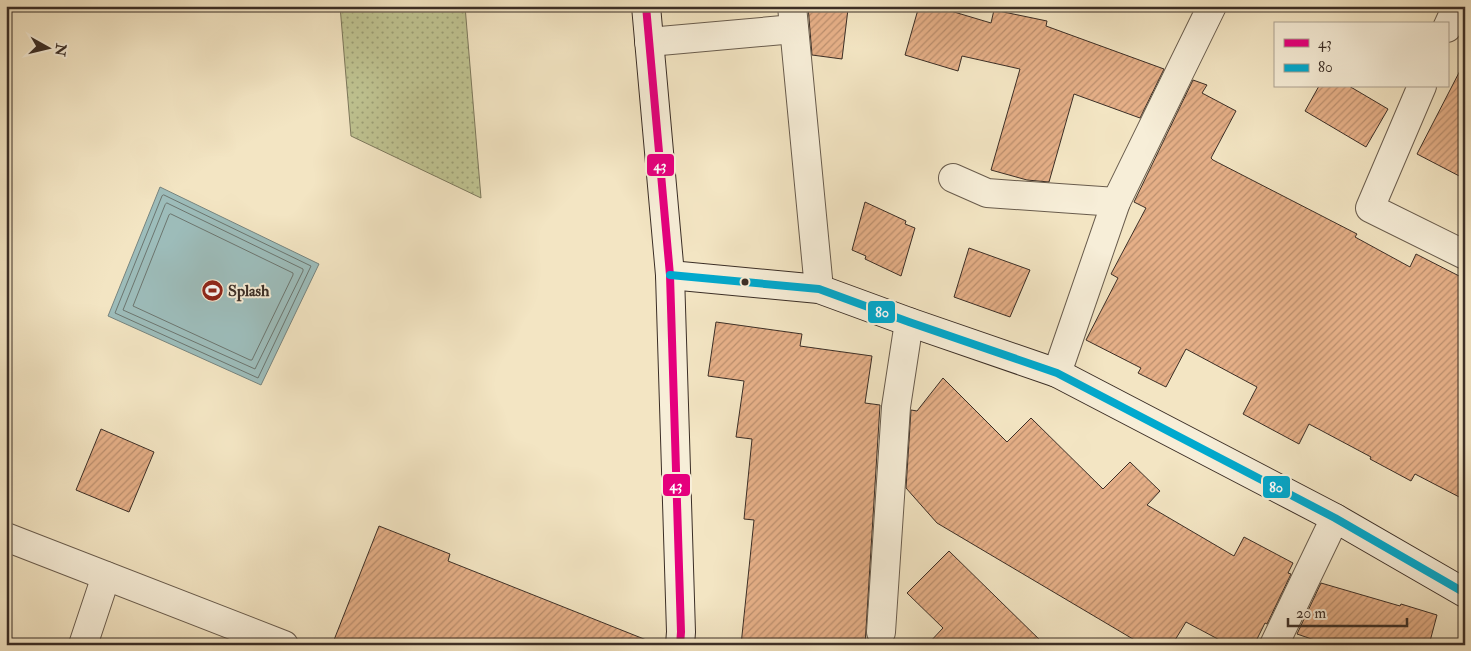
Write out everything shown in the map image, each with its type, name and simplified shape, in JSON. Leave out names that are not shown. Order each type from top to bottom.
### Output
[{"type":"street","points":[[646,6],[670,275],[681,622],[680,645]]},
{"type":"street","points":[[1057,373],[1116,202],[1212,6]]},
{"type":"street","points":[[1448,26],[1457,6]]},
{"type":"street","points":[[649,42],[793,18],[819,289]]},
{"type":"street","points":[[1421,88],[1370,208],[1465,255]]},
{"type":"street","points":[[953,178],[987,193],[1116,202]]},
{"type":"street","points":[[670,275],[819,289],[1057,373],[1335,518],[1465,593]]},
{"type":"street","points":[[880,632],[896,407],[909,322]]},
{"type":"street","points":[[1274,645],[1335,518]]},
{"type":"street","points":[[6,537],[284,645]]},
{"type":"street","points":[[83,645],[106,576]]},
{"type":"green space","points":[[340,6],[465,6],[481,198],[351,136]]},
{"type":"water","name":"Splash","points":[[160,187],[319,264],[261,385],[108,316]]},
{"type":"building","points":[[808,6],[829,6],[848,9],[842,59],[812,55]]},
{"type":"building","points":[[919,6],[934,6],[991,23],[994,10],[1047,21],[1046,26],[1164,69],[1140,118],[1074,94],[1049,182],[1027,180],[991,170],[1020,69],[962,56],[958,71],[905,55]]},
{"type":"building","points":[[1465,61],[1465,179],[1417,154]]},
{"type":"building","points":[[1193,80],[1207,85],[1202,93],[1236,111],[1211,158],[1213,160],[1357,234],[1355,237],[1410,267],[1416,254],[1465,279],[1465,500],[1415,474],[1411,481],[1309,424],[1299,444],[1243,414],[1257,387],[1186,349],[1166,387],[1138,373],[1141,368],[1086,340],[1118,278],[1111,274],[1146,208],[1134,202]]},
{"type":"building","points":[[1318,88],[1352,88],[1388,109],[1366,147],[1305,111]]},
{"type":"building","points":[[865,202],[906,221],[905,224],[915,228],[901,276],[865,259],[866,256],[852,250]]},
{"type":"building","points":[[969,248],[1030,270],[1010,317],[954,297]]},
{"type":"building","points":[[716,322],[802,334],[800,346],[872,356],[865,403],[880,405],[865,645],[741,645],[754,520],[744,519],[752,439],[736,437],[744,381],[708,376]]},
{"type":"building","points":[[943,378],[1007,442],[1031,418],[1103,489],[1130,462],[1160,491],[1147,505],[1234,556],[1244,537],[1293,563],[1288,573],[1291,574],[1267,624],[1265,623],[1254,645],[1229,645],[1186,622],[1172,645],[1143,645],[937,523],[906,488],[911,410],[917,411]]},
{"type":"building","points":[[101,429],[154,452],[129,512],[76,490]]},
{"type":"building","points":[[379,526],[450,554],[448,561],[654,643],[654,645],[332,645]]},
{"type":"building","points":[[949,551],[1045,645],[927,645],[943,628],[907,593]]},
{"type":"building","points":[[1321,583],[1437,615],[1429,645],[1329,645],[1297,634]]},
{"type":"transit line","name":"43","points":[[646,6],[670,275],[680,645]]},
{"type":"transit line","name":"80","points":[[670,275],[819,289],[1057,373],[1335,518],[1465,593]]},
{"type":"place","name":"Splash","points":[[212,290]]}]
